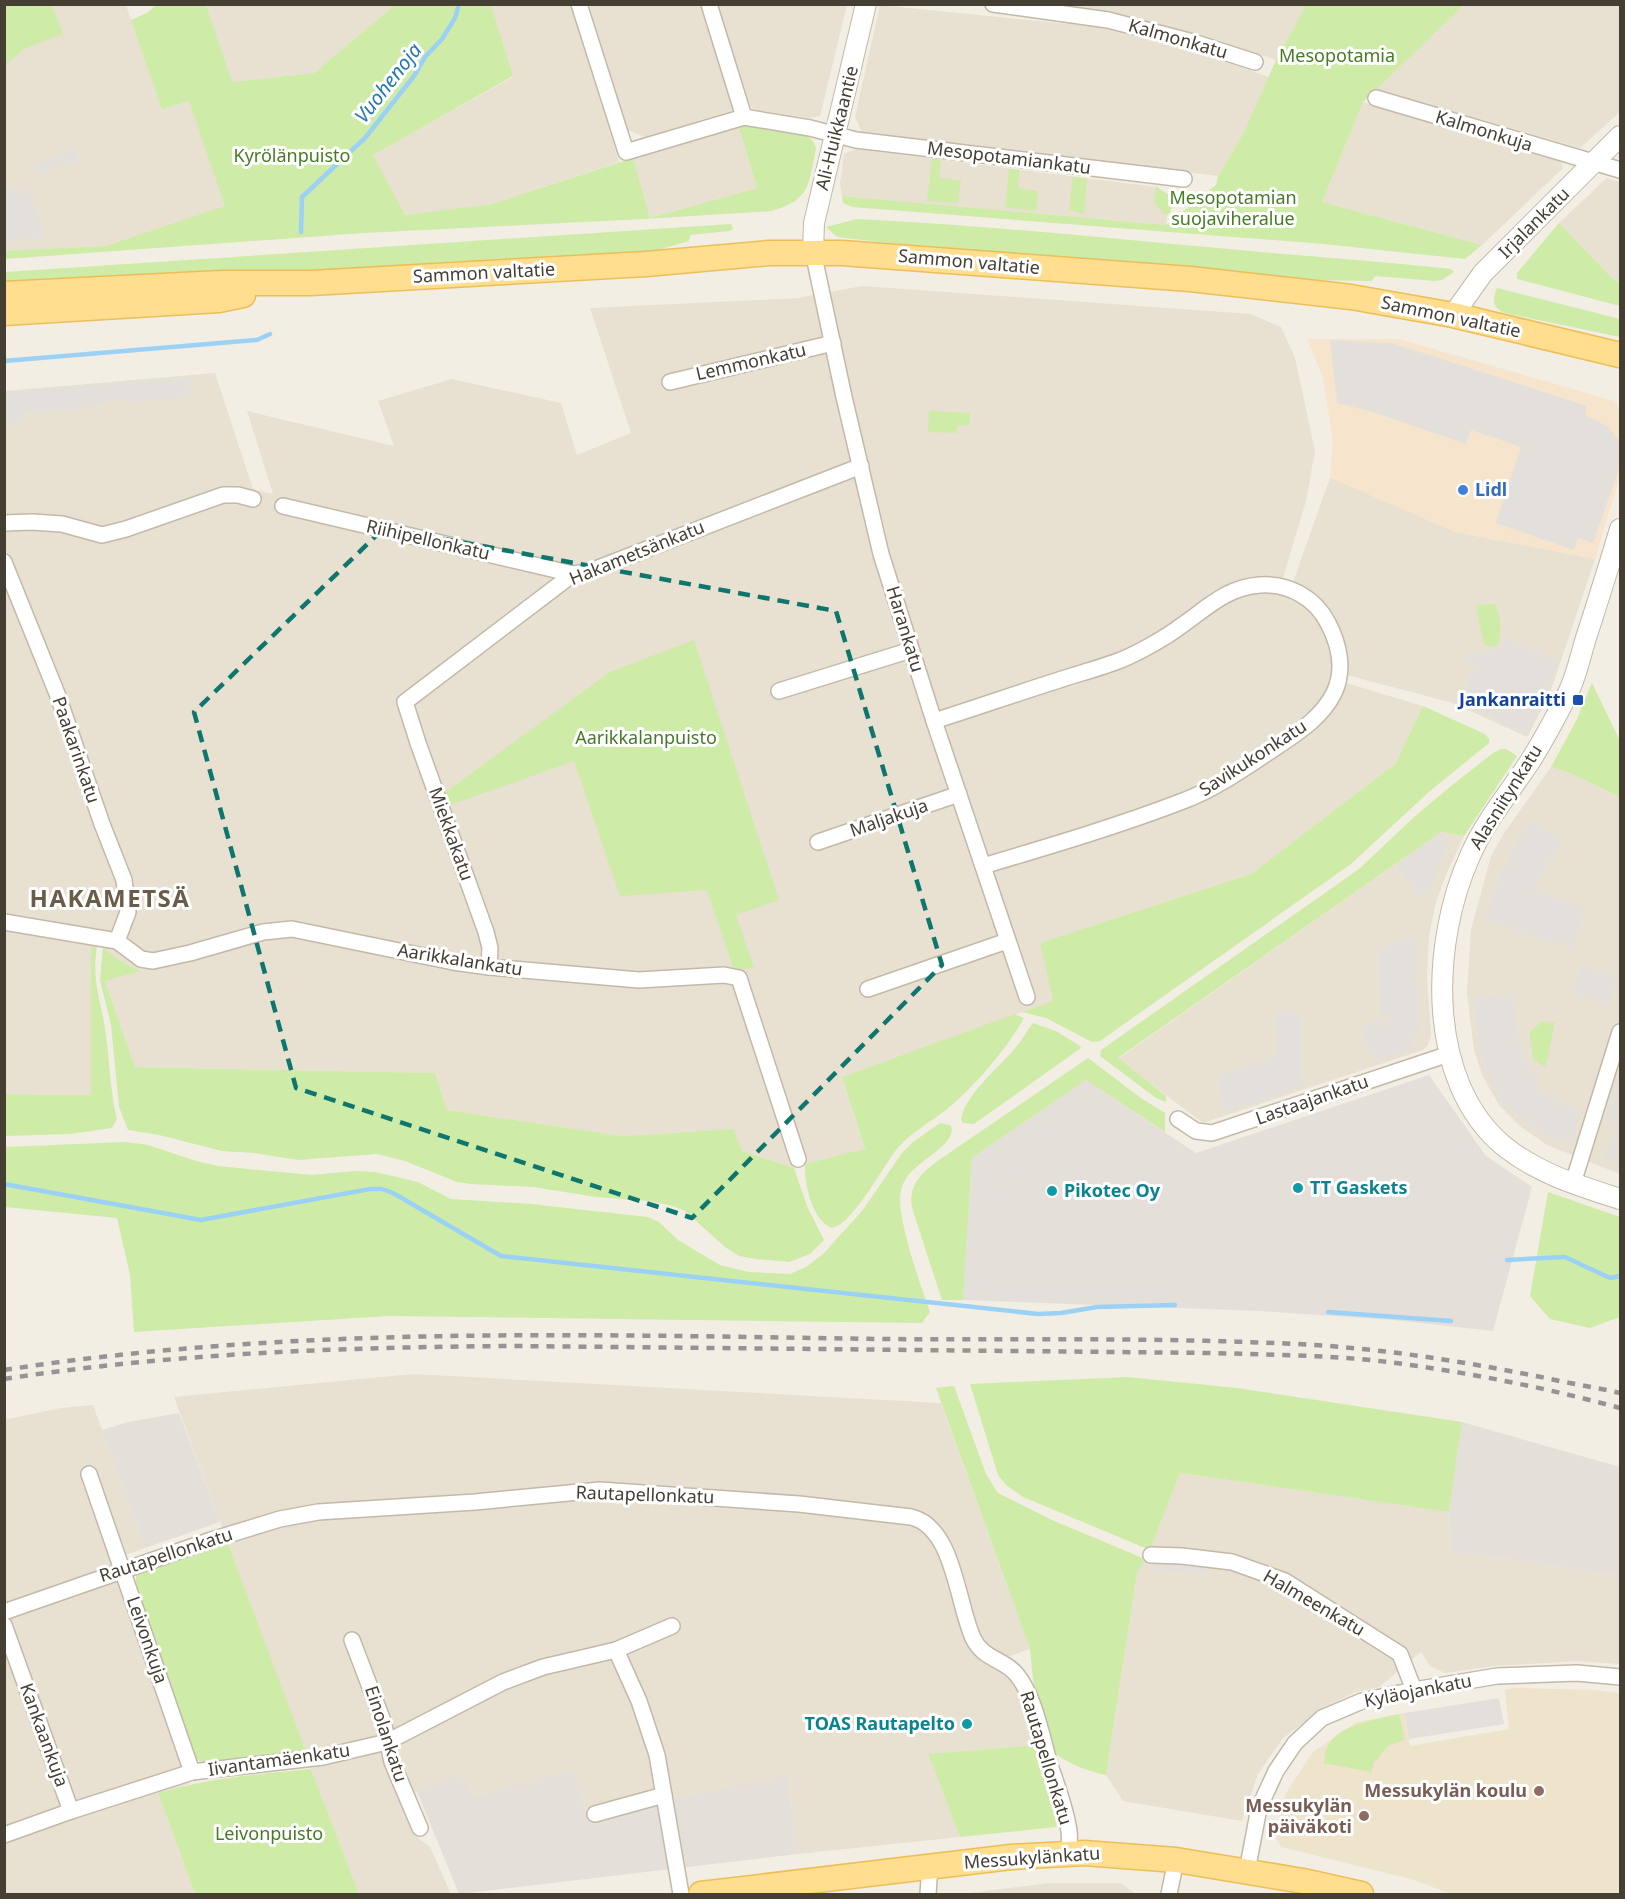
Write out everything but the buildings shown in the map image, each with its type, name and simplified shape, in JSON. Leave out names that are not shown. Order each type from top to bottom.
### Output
[{"type":"main road","name":"Sammon valtatie","points":[[4,294],[221,283],[311,283],[813,252],[903,256],[1190,279],[1351,297],[1453,315],[1620,355]]},
{"type":"main road","name":"Sammon valtatie","points":[[4,313],[219,300],[311,283]]},
{"type":"main road","name":"Messukylänkatu","points":[[701,1894],[1011,1857],[1108,1854],[1176,1860],[1246,1871],[1361,1894]]},
{"type":"street","points":[[579,4],[626,152],[744,117],[710,4]]},
{"type":"street","name":"Ali-Huikkaantie","points":[[813,252],[814,223],[866,4]]},
{"type":"street","name":"Kalmonkatu","points":[[993,4],[1108,20],[1203,45],[1255,62]]},
{"type":"street","name":"Kalmonkuja","points":[[1376,98],[1620,170]]},
{"type":"street","name":"Mesopotamiankatu","points":[[744,117],[810,128],[856,140],[1184,179]]},
{"type":"street","name":"Irjalankatu","points":[[1453,315],[1483,273],[1620,136]]},
{"type":"street","name":"Harankatu","points":[[813,252],[881,554],[934,721],[1027,997]]},
{"type":"street","name":"Lemmonkatu","points":[[670,382],[833,343]]},
{"type":"street","name":"Hakametsänkatu","points":[[405,702],[573,574],[588,572],[861,466]]},
{"type":"street","points":[[4,523],[62,524],[102,535],[224,495],[238,495],[253,499]]},
{"type":"street","name":"Riihipellonkatu","points":[[283,507],[573,574]]},
{"type":"street","name":"Alasniitynkatu","points":[[1620,529],[1569,691],[1532,758],[1480,834],[1470,856],[1448,920],[1443,975],[1449,1054],[1469,1103],[1492,1135],[1520,1158],[1540,1170],[1620,1199]]},
{"type":"street","name":"Paakarinkatu","points":[[4,562],[58,696],[102,825],[124,880],[128,912],[117,941]]},
{"type":"street","name":"Savikukonkatu","points":[[934,721],[1122,659],[1179,628],[1218,599],[1240,587],[1262,585],[1287,587],[1321,611],[1336,638],[1339,676],[1334,693],[1320,713],[1299,732],[1270,752],[1220,783],[1184,801],[983,866]]},
{"type":"street","points":[[779,690],[911,650]]},
{"type":"street","name":"Miekkakatu","points":[[405,702],[486,933],[489,967]]},
{"type":"street","name":"Maljakuja","points":[[818,842],[959,794]]},
{"type":"street","name":"Aarikkalankatu","points":[[4,922],[117,941],[141,959],[153,961],[190,954],[263,932],[292,929],[453,962],[489,967],[639,980],[724,975],[739,978],[798,1159]]},
{"type":"street","points":[[868,988],[1007,940]]},
{"type":"street","points":[[1573,1183],[1620,1032]]},
{"type":"street","name":"Lastaajankatu","points":[[1178,1119],[1196,1131],[1212,1133],[1449,1054]]},
{"type":"street","name":"Leivonkuja","points":[[89,1474],[192,1772]]},
{"type":"street","name":"Rautapellonkatu","points":[[4,1612],[211,1540],[298,1514],[345,1509],[475,1502],[580,1490],[600,1490],[792,1503],[867,1510],[919,1518],[932,1528],[946,1552],[968,1625],[977,1645],[989,1657],[1015,1672],[1024,1684],[1069,1832],[1070,1854]]},
{"type":"street","name":"Halmeenkatu","points":[[1151,1555],[1232,1562],[1285,1581],[1400,1654],[1414,1690]]},
{"type":"street","name":"Kankaankuja","points":[[4,1625],[71,1811]]},
{"type":"street","name":"Iivantamäenkatu","points":[[4,1835],[192,1772],[322,1757],[387,1742],[502,1682],[543,1667],[615,1650],[672,1626]]},
{"type":"street","name":"Einolankatu","points":[[352,1640],[383,1721],[392,1762],[420,1828]]},
{"type":"street","points":[[615,1650],[639,1701],[657,1755],[681,1894]]},
{"type":"street","name":"Kyläojankatu","points":[[1246,1871],[1259,1808],[1276,1771],[1295,1743],[1322,1719],[1362,1701],[1497,1676],[1577,1673],[1620,1677]]},
{"type":"street","points":[[595,1814],[664,1795]]},
{"type":"street","points":[[1169,1894],[1176,1860]]},
{"type":"street","points":[[928,1894],[930,1866]]},
{"type":"highlighted area","points":[[384,528],[836,611],[942,965],[692,1218],[296,1088],[194,712]]},
{"type":"shaded area","points":[[395,4],[314,73],[231,82],[206,5]]},
{"type":"shaded area","points":[[4,5],[126,5],[162,110],[189,101],[226,206],[105,246],[5,251]]},
{"type":"shaded area","points":[[491,5],[571,5],[619,162],[492,204],[405,215],[372,155],[513,77]]},
{"type":"shaded area","points":[[589,5],[701,5],[733,110],[645,137],[628,130]]},
{"type":"shaded area","points":[[718,5],[847,5],[820,116],[810,118],[757,110],[749,104]]},
{"type":"shaded area","points":[[880,5],[1098,27],[1198,53],[1269,77],[1244,132],[1218,176],[862,132],[855,117]]},
{"type":"shaded area","points":[[1049,5],[1306,5],[1276,60],[1210,39],[1121,16]]},
{"type":"shaded area","points":[[1464,5],[1620,5],[1620,112],[1580,148],[1376,89]]},
{"type":"shaded area","points":[[1363,102],[1560,160],[1563,168],[1482,245],[1322,202]]},
{"type":"shaded area","points":[[738,125],[757,188],[650,218],[633,158]]},
{"type":"shaded area","points":[[74,149],[80,161],[37,175],[34,165]]},
{"type":"shaded area","points":[[856,149],[1157,187],[1169,202],[1166,225],[842,196],[840,184],[844,154]]},
{"type":"shaded area","points":[[1607,178],[1620,182],[1620,282],[1614,280],[1559,223]]},
{"type":"shaded area","points":[[5,187],[17,191],[29,189],[45,237],[7,242]]},
{"type":"shaded area","points":[[862,286],[1250,314],[1281,327],[1295,358],[1315,451],[1306,501],[1283,578],[1293,582],[1330,478],[1387,497],[1455,532],[1595,559],[1549,696],[1527,737],[1453,703],[1347,675],[1346,683],[1423,706],[1395,764],[1251,874],[1041,943],[1053,1001],[842,1077],[865,1150],[805,1164],[803,1159],[793,1162],[794,1168],[742,1151],[734,1129],[621,1136],[447,1110],[435,1073],[135,1067],[105,981],[140,971],[120,961],[103,947],[91,944],[91,1095],[5,1094],[5,391],[215,373],[253,489],[273,494],[247,411],[394,446],[378,401],[452,379],[561,403],[577,455],[631,433],[590,308],[798,298]]},
{"type":"shaded area","points":[[1307,339],[1399,339],[1614,401],[1620,411],[1620,476],[1595,559],[1455,532],[1330,478],[1333,442],[1323,378]]},
{"type":"shaded area","points":[[1330,340],[1392,343],[1587,406],[1585,415],[1607,426],[1620,441],[1620,466],[1593,543],[1578,538],[1574,550],[1496,523],[1521,447],[1471,430],[1466,444],[1373,412],[1337,403]]},
{"type":"shaded area","points":[[189,377],[191,397],[129,402],[107,401],[92,408],[22,413],[22,424],[5,425],[5,392]]},
{"type":"shaded area","points":[[1505,637],[1559,662],[1528,736],[1458,701],[1475,667],[1465,663],[1467,654],[1500,649]]},
{"type":"shaded area","points":[[1551,767],[1570,773],[1620,797],[1620,1174],[1547,1145],[1521,1127],[1499,1105],[1483,1077],[1474,1050],[1467,993],[1471,930],[1491,856],[1504,833]]},
{"type":"shaded area","points":[[1530,821],[1562,839],[1534,891],[1585,907],[1573,948],[1485,921],[1500,875]]},
{"type":"shaded area","points":[[1441,832],[1464,836],[1436,902],[1429,936],[1427,979],[1431,1035],[1428,1045],[1423,1050],[1203,1123],[1118,1059]]},
{"type":"shaded area","points":[[1441,832],[1449,842],[1429,892],[1420,896],[1397,865]]},
{"type":"shaded area","points":[[1415,937],[1419,1033],[1409,1038],[1412,1049],[1374,1062],[1361,1026],[1382,1019],[1384,1028],[1390,1021],[1389,1016],[1381,1017],[1378,950],[1392,944],[1395,940]]},
{"type":"shaded area","points":[[1582,966],[1617,977],[1608,1005],[1572,994]]},
{"type":"shaded area","points":[[1512,994],[1519,1041],[1526,1061],[1540,1084],[1534,1090],[1557,1099],[1556,1102],[1581,1109],[1572,1143],[1558,1140],[1525,1123],[1505,1104],[1491,1082],[1480,1050],[1473,998]]},
{"type":"shaded area","points":[[1297,1010],[1297,1014],[1300,1015],[1301,1075],[1304,1086],[1226,1112],[1217,1076],[1277,1056],[1276,1012]]},
{"type":"shaded area","points":[[1620,1069],[1620,1164],[1604,1158],[1617,1124],[1605,1120]]},
{"type":"shaded area","points":[[1429,1075],[1486,1156],[1532,1187],[1493,1331],[1393,1320],[1260,1311],[963,1300],[972,1158],[1086,1080],[1196,1153]]},
{"type":"shaded area","points":[[1085,1097],[1103,1110],[1095,1121],[1077,1107]]},
{"type":"shaded area","points":[[1051,1117],[1057,1129],[1045,1145],[1039,1131]]},
{"type":"shaded area","points":[[1448,1118],[1478,1160],[1489,1171],[1483,1180],[1469,1167],[1445,1136],[1439,1124]]},
{"type":"shaded area","points":[[1006,1138],[1017,1142],[986,1165],[983,1190],[971,1189],[973,1161]]},
{"type":"shaded area","points":[[1028,1147],[1034,1161],[987,1224],[980,1206]]},
{"type":"shaded area","points":[[1502,1227],[1511,1231],[1497,1274],[1486,1270]]},
{"type":"shaded area","points":[[1189,1242],[1206,1288],[1196,1292],[1179,1245]]},
{"type":"shaded area","points":[[965,1277],[1046,1289],[1170,1284],[1171,1296],[1127,1296],[1035,1302],[964,1289]]},
{"type":"shaded area","points":[[413,1374],[941,1403],[1030,1649],[1007,1657],[999,1671],[1016,1684],[1036,1745],[928,1754],[960,1837],[797,1854],[788,1777],[675,1798],[589,1824],[574,1770],[471,1797],[459,1775],[402,1798],[418,1838],[430,1847],[451,1894],[359,1894],[174,1397]]},
{"type":"shaded area","points":[[93,1405],[145,1548],[114,1559],[189,1784],[158,1793],[195,1894],[5,1894],[4,1420],[61,1408]]},
{"type":"shaded area","points":[[179,1413],[220,1522],[145,1548],[102,1430],[128,1422]]},
{"type":"shaded area","points":[[1462,1422],[1620,1467],[1620,1576],[1481,1555],[1451,1553],[1449,1512]]},
{"type":"shaded area","points":[[1180,1473],[1449,1512],[1451,1553],[1481,1555],[1620,1576],[1620,1664],[1578,1661],[1494,1666],[1445,1673],[1430,1666],[1421,1652],[1379,1687],[1355,1692],[1323,1708],[1283,1738],[1258,1774],[1242,1821],[1123,1801],[1106,1775],[1137,1573],[1150,1550]]},
{"type":"shaded area","points":[[1151,1560],[1205,1564],[1204,1574],[1150,1570]]},
{"type":"shaded area","name":"Messukylän koulu","points":[[1515,1688],[1620,1693],[1620,1894],[1451,1894],[1411,1879],[1281,1847],[1276,1838],[1286,1793],[1313,1752],[1357,1722],[1405,1713],[1410,1746],[1509,1729],[1505,1690]]},
{"type":"shaded area","points":[[1499,1698],[1504,1724],[1409,1739],[1405,1713]]},
{"type":"shaded area","points":[[574,1769],[589,1824],[675,1798],[788,1776],[797,1854],[459,1894],[417,1792],[459,1774],[472,1797]]},
{"type":"shaded area","points":[[1049,1883],[1120,1883],[1136,1894],[961,1894]]},
{"type":"green space","points":[[4,5],[52,5],[63,34],[24,49],[5,65]]},
{"type":"green space","name":"Kyrölänpuisto","points":[[156,5],[206,5],[232,82],[314,73],[395,5],[491,5],[513,76],[373,155],[405,215],[492,204],[633,158],[650,218],[757,188],[738,125],[804,134],[809,137],[816,149],[809,181],[806,189],[795,201],[772,211],[645,219],[364,233],[5,259],[4,251],[105,246],[225,206],[189,101],[162,110],[131,20],[147,13]]},
{"type":"green space","name":"Mesopotamia","points":[[1306,5],[1464,5],[1363,102],[1322,202],[1482,245],[1465,259],[1323,244],[852,207],[843,203],[842,196],[1166,225],[1216,185],[1218,176],[1244,132],[1276,60]]},
{"type":"green space","points":[[932,159],[941,159],[939,178],[961,181],[958,203],[927,201]]},
{"type":"green space","points":[[1009,169],[1020,170],[1018,188],[1038,191],[1036,211],[1005,207]]},
{"type":"green space","points":[[1073,177],[1087,178],[1084,214],[1069,210]]},
{"type":"green space","points":[[1156,186],[1176,200],[1169,214],[1164,214],[1154,202]]},
{"type":"green space","points":[[857,219],[1043,232],[1423,266],[1451,269],[1454,272],[1442,280],[1435,281],[1375,276],[1372,281],[1306,280],[922,247],[837,237],[826,227]]},
{"type":"green space","points":[[1559,223],[1614,280],[1620,282],[1620,306],[1517,279],[1517,273]]},
{"type":"green space","points":[[731,224],[733,229],[730,231],[690,235],[689,241],[647,253],[119,281],[5,284],[5,272]]},
{"type":"green space","points":[[1497,288],[1620,319],[1620,337],[1505,313],[1494,303]]},
{"type":"green space","points":[[929,411],[970,413],[969,426],[957,425],[957,433],[928,432]]},
{"type":"green space","points":[[1495,604],[1500,620],[1498,646],[1488,646],[1484,644],[1476,608],[1477,605]]},
{"type":"green space","name":"Aarikkalanpuisto","points":[[694,640],[779,900],[736,915],[754,968],[734,970],[707,890],[620,896],[574,761],[447,806],[443,794],[610,672]]},
{"type":"green space","points":[[1592,683],[1620,741],[1620,797],[1570,773],[1551,767],[1577,719]]},
{"type":"green space","points":[[1423,706],[1485,734],[1489,743],[1430,791],[1351,864],[1100,1041],[1092,1042],[1046,1018],[1022,1012],[1053,1001],[1040,943],[1251,874],[1395,764]]},
{"type":"green space","points":[[1501,749],[1506,749],[1517,756],[1464,836],[1441,832],[1118,1058],[1166,1096],[1166,1102],[1156,1098],[1100,1056],[1101,1050],[1359,869],[1413,818]]},
{"type":"green space","points":[[91,944],[97,945],[96,982],[117,1119],[112,1128],[70,1134],[5,1136],[5,1094],[91,1095]]},
{"type":"green space","points":[[103,947],[120,961],[141,971],[105,981],[135,1067],[435,1073],[447,1110],[621,1136],[734,1129],[742,1151],[794,1168],[807,1206],[824,1240],[810,1254],[789,1262],[756,1259],[739,1256],[725,1247],[685,1211],[649,1201],[596,1197],[533,1187],[457,1182],[405,1161],[377,1154],[298,1160],[222,1151],[159,1135],[128,1130],[119,1107],[111,1025],[100,980]]},
{"type":"green space","points":[[1015,1014],[1024,1018],[1008,1043],[976,1082],[953,1104],[898,1148],[848,1218],[832,1228],[825,1224],[814,1210],[806,1181],[805,1164],[865,1149],[842,1077]]},
{"type":"green space","points":[[1543,1021],[1555,1023],[1545,1067],[1533,1058],[1529,1032]]},
{"type":"green space","points":[[1033,1023],[1056,1031],[1081,1048],[974,1124],[963,1123],[961,1120],[964,1110],[976,1091],[1017,1046]]},
{"type":"green space","points":[[1088,1058],[1165,1113],[1165,1132],[1086,1080],[972,1158],[963,1300],[942,1300],[912,1208],[911,1200],[916,1182],[936,1162]]},
{"type":"green space","points":[[940,1123],[950,1125],[952,1128],[950,1136],[905,1180],[900,1201],[905,1233],[930,1312],[922,1323],[389,1316],[134,1332],[130,1275],[117,1218],[5,1207],[5,1147],[126,1142],[148,1145],[218,1166],[312,1175],[355,1171],[375,1172],[418,1182],[451,1199],[531,1204],[648,1217],[659,1222],[678,1240],[720,1265],[749,1272],[790,1274],[806,1267],[823,1254],[862,1211],[902,1153],[913,1142]]},
{"type":"green space","points":[[1548,1192],[1620,1217],[1620,1317],[1590,1328],[1550,1319],[1530,1296]]},
{"type":"green space","points":[[1128,1377],[1237,1388],[1462,1422],[1449,1512],[1180,1473],[1150,1550],[1023,1497],[1006,1485],[998,1475],[970,1384]]},
{"type":"green space","points":[[954,1386],[986,1474],[998,1493],[1052,1520],[1145,1559],[1137,1573],[1106,1775],[1080,1767],[1056,1754],[1034,1688],[1030,1649],[936,1388]]},
{"type":"green space","points":[[227,1541],[306,1752],[206,1762],[199,1761],[193,1755],[136,1586],[136,1573]]},
{"type":"green space","points":[[1399,1714],[1405,1740],[1385,1749],[1377,1761],[1374,1761],[1371,1772],[1324,1763],[1328,1746],[1342,1732],[1361,1723]]},
{"type":"green space","points":[[1036,1745],[1058,1823],[1056,1827],[960,1837],[928,1754]]},
{"type":"green space","name":"Leivonpuisto","points":[[311,1769],[359,1894],[195,1894],[158,1793],[215,1780]]},
{"type":"waterway","name":"Vuohenoja","points":[[301,232],[302,197],[365,138],[414,76],[425,57],[442,39],[455,18],[459,4]]},
{"type":"waterway","name":"Vuohenoja","points":[[4,361],[257,340],[270,334]]},
{"type":"waterway","points":[[4,1184],[201,1220],[370,1189],[382,1189],[393,1193],[501,1256],[1038,1314],[1097,1307],[1175,1305]]},
{"type":"waterway","points":[[1507,1260],[1565,1257],[1610,1278],[1620,1276]]},
{"type":"waterway","points":[[1328,1312],[1451,1321]]},
{"type":"railway","points":[[4,1370],[113,1356],[223,1346],[333,1339],[443,1336],[1153,1340],[1261,1342],[1372,1350],[1485,1366],[1620,1393]]},
{"type":"railway","points":[[4,1379],[195,1357],[388,1348],[516,1346],[1214,1353],[1328,1357],[1396,1363],[1509,1382],[1620,1408]]},
{"type":"place","name":"Lidl","points":[[1463,490]]},
{"type":"place","name":"Jankanraitti","points":[[1578,700]]},
{"type":"place","name":"TT Gaskets","points":[[1298,1188]]},
{"type":"place","name":"Pikotec Oy","points":[[1052,1191]]},
{"type":"place","name":"TOAS Rautapelto","points":[[967,1724]]},
{"type":"place","name":"Messukylän koulu","points":[[1539,1791]]},
{"type":"place","name":"Messukylän päiväkoti","points":[[1364,1816]]},
{"type":"district","name":"HAKAMETSÄ","points":[[110,899]]},
{"type":"park label","name":"Mesopotamian suojaviheralue","points":[[1233,208]]}]
